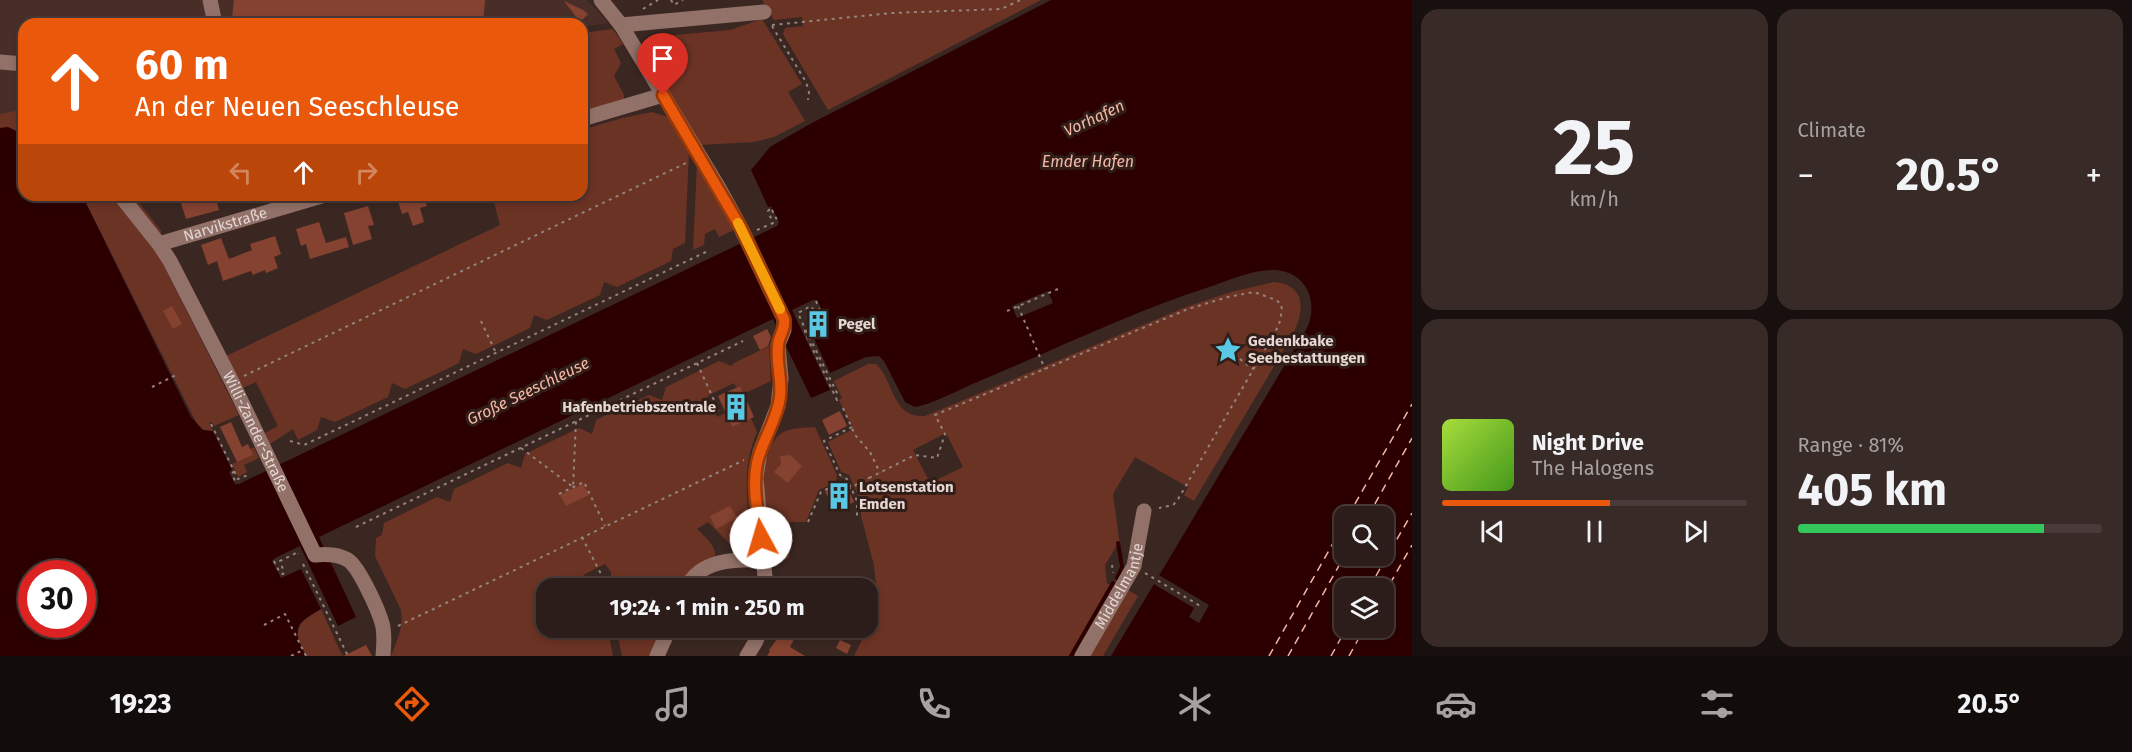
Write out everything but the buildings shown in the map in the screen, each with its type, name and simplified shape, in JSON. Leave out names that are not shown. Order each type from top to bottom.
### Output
[{"type":"street","points":[[210,0],[214,18]]},
{"type":"street","points":[[601,0],[621,25],[719,188],[783,315],[785,326],[778,345],[780,395],[775,418],[760,452],[756,478],[765,578]]},
{"type":"street","points":[[621,25],[768,19]]},
{"type":"street","points":[[0,62],[18,64]]},
{"type":"street","points":[[588,117],[663,95]]},
{"type":"street","name":"Willi-Zander-Straße","points":[[125,201],[170,261],[232,382],[315,555],[337,555],[355,567],[382,622],[383,656]]},
{"type":"street","name":"Narvikstraße","points":[[159,244],[305,201]]},
{"type":"street","name":"Middelmantje","points":[[1082,656],[1134,566],[1144,512]]},
{"type":"street","points":[[693,578],[697,573],[727,560],[764,560]]},
{"type":"street","points":[[657,656],[665,638]]},
{"type":"street","points":[[747,656],[757,638]]},
{"type":"path","points":[[646,7],[658,0]]},
{"type":"path","points":[[671,0],[674,5],[683,0]]},
{"type":"path","points":[[808,100],[809,92],[806,82],[768,19],[978,11],[1001,9],[1021,0]]},
{"type":"path","points":[[232,382],[693,160]]},
{"type":"path","points":[[764,227],[773,222],[768,211],[770,209],[778,222]]},
{"type":"path","points":[[290,441],[304,445],[710,250]]},
{"type":"path","points":[[1007,311],[1058,289]]},
{"type":"path","points":[[848,489],[915,455],[937,458],[945,434],[936,415],[1188,309],[1254,292],[1276,300],[1281,304],[1282,310],[1279,325],[1177,501],[1168,507],[1144,512]]},
{"type":"path","points":[[803,327],[808,331],[840,398],[837,400],[805,333],[798,313],[813,306],[818,317],[822,317],[816,301]]},
{"type":"path","points":[[1018,306],[1045,369]]},
{"type":"path","points":[[480,321],[496,353]]},
{"type":"path","points":[[356,527],[743,341]]},
{"type":"path","points":[[1228,350],[1253,369]]},
{"type":"path","points":[[697,363],[719,411]]},
{"type":"path","points":[[152,387],[176,375]]},
{"type":"path","points":[[843,408],[858,439],[870,452],[880,473]]},
{"type":"path","points":[[573,488],[576,421]]},
{"type":"path","points":[[211,424],[238,479],[248,475]]},
{"type":"path","points":[[852,427],[824,441],[840,474],[847,479],[857,501],[857,518]]},
{"type":"path","points":[[521,448],[573,488]]},
{"type":"path","points":[[395,627],[760,452]]},
{"type":"path","points":[[234,471],[232,474],[236,483]]},
{"type":"path","points":[[808,522],[820,492],[841,482],[843,477]]},
{"type":"path","points":[[560,494],[584,482],[605,526]]},
{"type":"path","points":[[582,537],[601,578]]},
{"type":"path","points":[[274,561],[280,573],[283,574],[280,561],[298,552],[348,656]]},
{"type":"path","points":[[1150,576],[1202,607]]},
{"type":"path","points":[[264,625],[285,614],[306,656]]},
{"type":"path","points":[[291,656],[303,650]]},
{"type":"shaded area","points":[[0,0],[586,0],[608,23],[588,26],[588,18],[18,18],[18,110],[0,114]]},
{"type":"shaded area","points":[[762,0],[1041,0],[828,110],[783,34],[785,28],[803,26],[802,17],[774,20]]},
{"type":"shaded area","points":[[762,19],[802,84],[788,92],[805,121],[774,137],[754,142],[700,145],[644,51],[664,36],[730,30]]},
{"type":"shaded area","points":[[613,29],[623,44],[614,49],[621,63],[614,76],[624,95],[624,102],[588,112],[588,32]]},
{"type":"shaded area","points":[[18,110],[18,132],[8,127],[0,128],[0,114]]},
{"type":"shaded area","points":[[652,112],[668,117],[689,151],[685,243],[673,249],[671,261],[617,287],[604,282],[600,295],[547,320],[534,315],[530,328],[476,354],[463,349],[459,363],[405,389],[392,383],[388,397],[335,422],[321,417],[317,430],[298,440],[293,429],[270,444],[265,433],[278,426],[256,382],[243,388],[226,356],[500,225],[494,201],[588,201],[588,128]]},
{"type":"shaded area","points":[[697,164],[734,230],[719,237],[715,229],[705,234],[704,245],[693,250]]},
{"type":"shaded area","points":[[85,201],[138,201],[161,231],[164,266],[239,415],[214,426],[212,422],[209,423],[213,431],[199,428]]},
{"type":"shaded area","points":[[1274,282],[1292,288],[1297,293],[1301,308],[1293,334],[1194,501],[1184,495],[1188,487],[1135,457],[1113,494],[1123,569],[1118,578],[1116,577],[1120,569],[1117,545],[1105,565],[1107,584],[1114,585],[1073,656],[854,656],[863,638],[878,638],[878,578],[875,578],[861,516],[861,502],[849,475],[841,472],[828,442],[853,429],[839,400],[842,398],[834,381],[868,364],[876,364],[900,405],[914,415],[925,416],[1186,307],[1231,292]],"holes":[[[946,433],[963,467],[930,483],[913,450]]]},
{"type":"shaded area","points":[[769,346],[771,381],[743,394],[740,386],[736,387],[734,383],[707,396],[717,417],[726,413],[751,418],[757,432],[747,473],[747,500],[752,542],[747,548],[741,551],[736,550],[708,522],[697,529],[712,546],[715,558],[692,578],[611,578],[611,572],[605,564],[577,578],[536,578],[536,638],[609,638],[613,656],[391,656],[402,616],[375,556],[376,538],[382,535],[384,523],[437,497],[450,502],[454,489],[508,463],[521,468],[525,454],[579,428],[592,434],[596,420],[649,395],[662,400],[666,387],[719,361],[732,366]]},
{"type":"shaded area","points":[[815,427],[837,475],[836,482],[819,490],[806,522],[789,522],[789,558],[770,559],[764,492],[767,456],[773,442],[782,433]]},
{"type":"shaded area","points":[[254,447],[259,458],[244,465],[247,472],[238,477],[232,464],[252,455],[250,449]]},
{"type":"shaded area","points":[[1128,590],[1138,596],[1103,656],[1091,656],[1090,655]]},
{"type":"shaded area","points":[[321,609],[343,656],[306,656],[297,637],[301,620]]},
{"type":"shaded area","points":[[618,638],[659,638],[651,656],[622,656]]},
{"type":"water","name":"Emder Hafen","points":[[1051,0],[1412,0],[1412,656],[1111,656],[1308,326],[1311,316],[1310,297],[1302,282],[1286,272],[1267,270],[1180,297],[1095,331],[940,399],[915,407],[905,402],[884,361],[879,356],[866,357],[830,373],[810,330],[825,323],[822,319],[825,317],[817,300],[813,300],[792,310],[830,390],[811,398],[773,319],[319,537],[356,617],[338,626],[300,546],[275,558],[272,561],[281,578],[301,569],[321,609],[305,619],[298,628],[297,633],[306,656],[0,656],[0,128],[8,127],[18,132],[18,201],[85,201],[191,417],[203,430],[213,431],[232,470],[229,472],[235,484],[777,226],[779,222],[771,206],[768,207],[751,170],[770,147],[808,125]]},
{"type":"pier","points":[[1048,291],[1053,303],[1017,318],[1012,306]]},
{"type":"pier","points":[[1157,574],[1209,605],[1199,623],[1189,617],[1194,608],[1152,583]]},
{"type":"waterway","points":[[1117,578],[1122,567],[1118,543]]},
{"type":"waterway","points":[[1071,656],[1113,583]]},
{"type":"ferry route","points":[[1354,506],[1412,404]]},
{"type":"ferry route","points":[[1374,506],[1412,438]]},
{"type":"ferry route","points":[[1375,578],[1412,513]]},
{"type":"ferry route","points":[[1269,656],[1334,542]]},
{"type":"ferry route","points":[[1393,578],[1412,545]]},
{"type":"ferry route","points":[[1288,656],[1339,566]]},
{"type":"ferry route","points":[[1331,656],[1341,638]]},
{"type":"ferry route","points":[[1349,656],[1359,638]]},
{"type":"slow traffic","points":[[738,223],[780,309]]},
{"type":"place","name":"Pegel","points":[[818,324]]},
{"type":"place","name":"Gedenkbake Seebestattungen","points":[[1228,350]]},
{"type":"place","name":"Hafenbetriebszentrale","points":[[736,407]]},
{"type":"place","name":"Lotsenstation Emden","points":[[839,496]]},
{"type":"route","points":[[663,95],[741,228],[785,323],[778,341],[781,379],[778,406],[757,464],[756,493],[761,538]]},
{"type":"water label","name":"Vorhafen","points":[[1094,118]]},
{"type":"water label","name":"Große Seeschleuse","points":[[528,391]]}]
